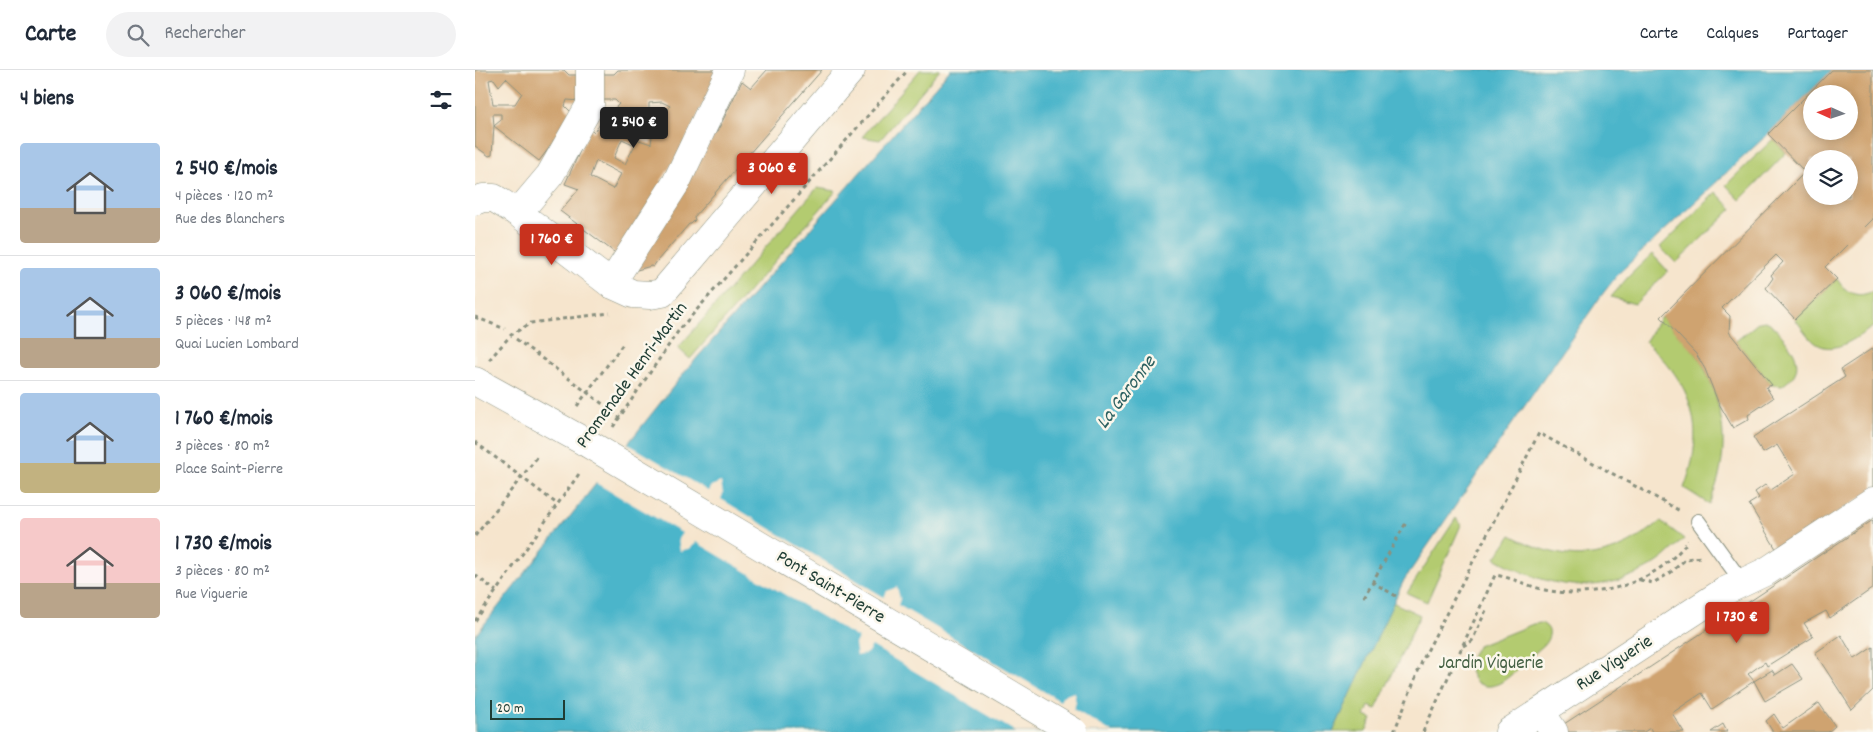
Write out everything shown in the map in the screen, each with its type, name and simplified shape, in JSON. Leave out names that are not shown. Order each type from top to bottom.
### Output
[{"type":"street","points":[[518,213],[551,175],[590,105],[590,70]]},
{"type":"street","points":[[611,284],[676,183],[730,70]]},
{"type":"street","points":[[475,201],[483,198],[494,198],[518,213],[611,284],[633,294],[650,295],[662,293],[851,70]]},
{"type":"street","name":"Pont Saint-Pierre","points":[[481,372],[594,447],[1073,732]]},
{"type":"street","name":"Rue Viguerie","points":[[1509,732],[1547,722],[1725,591],[1767,571],[1873,502]]},
{"type":"lane","points":[[1698,521],[1742,582]]},
{"type":"path","name":"Promenade Henri-Martin","points":[[475,620],[557,504],[594,447],[621,417],[679,330],[909,70]]},
{"type":"path","points":[[481,372],[511,335],[527,325],[605,314]]},
{"type":"path","points":[[475,317],[505,329]]},
{"type":"path","points":[[516,338],[586,393],[621,417]]},
{"type":"path","points":[[577,406],[623,344]]},
{"type":"path","points":[[1394,732],[1423,659],[1539,433],[1698,521]]},
{"type":"path","points":[[476,442],[557,504]]},
{"type":"path","points":[[475,536],[539,455]]},
{"type":"path","points":[[1364,597],[1407,521]]},
{"type":"path","points":[[1423,732],[1495,575],[1512,578],[1551,591],[1577,593],[1607,590],[1641,580],[1657,571],[1682,550],[1692,536]]},
{"type":"path","points":[[1641,580],[1653,583],[1670,573],[1686,559]]},
{"type":"path","points":[[475,575],[496,591]]},
{"type":"path","points":[[1372,582],[1396,596]]},
{"type":"path","points":[[1463,646],[1472,641],[1487,608]]},
{"type":"green space","points":[[920,70],[940,70],[880,140],[862,137]]},
{"type":"green space","points":[[1773,139],[1786,153],[1740,200],[1726,185]]},
{"type":"green space","points":[[817,188],[836,191],[690,359],[678,348]]},
{"type":"green space","points":[[1716,192],[1732,209],[1676,263],[1660,247]]},
{"type":"green space","points":[[1652,254],[1668,271],[1635,304],[1611,297],[1628,277]]},
{"type":"green space","points":[[1837,279],[1844,288],[1852,293],[1862,294],[1873,291],[1873,327],[1851,341],[1828,348],[1820,346],[1813,341],[1795,319]]},
{"type":"green space","points":[[1661,317],[1698,357],[1717,399],[1723,430],[1722,460],[1715,489],[1709,504],[1684,488],[1691,466],[1694,446],[1691,408],[1675,374],[1645,342]]},
{"type":"green space","points":[[1765,321],[1770,323],[1785,340],[1796,361],[1797,368],[1794,375],[1782,386],[1772,385],[1736,341],[1759,322]]},
{"type":"green space","points":[[1456,518],[1461,525],[1427,602],[1407,593]]},
{"type":"green space","points":[[1661,521],[1684,539],[1658,562],[1617,581],[1596,585],[1556,583],[1515,569],[1495,558],[1511,535],[1551,552],[1588,555],[1606,552],[1624,545]]},
{"type":"green space","points":[[1392,602],[1420,615],[1376,709],[1369,706],[1365,716],[1372,719],[1366,732],[1333,732]]},
{"type":"green space","name":"Jardin Viguerie","points":[[1541,623],[1549,630],[1548,638],[1544,645],[1516,671],[1500,683],[1491,686],[1483,686],[1477,682],[1470,670],[1470,662],[1472,654],[1478,646],[1533,624]]},
{"type":"water","name":"La Garonne","points":[[950,70],[1832,70],[1817,85],[1803,85],[1803,99],[1619,273],[1601,296],[1404,580],[1333,732],[475,732],[475,636],[688,368]]},
{"type":"pier","points":[[625,442],[708,491],[711,486],[721,482],[723,494],[721,499],[884,597],[887,591],[897,587],[900,599],[898,605],[1060,701],[1063,696],[1074,692],[1076,703],[1073,709],[1112,732],[1016,732],[872,646],[867,653],[857,656],[855,644],[858,638],[696,542],[691,548],[680,551],[678,539],[682,533],[594,482]]},
{"type":"building","points":[[475,70],[564,70],[569,75],[581,75],[581,101],[567,100],[565,106],[574,115],[539,161],[494,126],[492,155],[489,156],[475,146]],"holes":[[[506,78],[522,93],[515,104],[493,104],[489,80],[494,79],[499,86]],[[493,114],[501,114],[501,120],[494,126]]]},
{"type":"building","points":[[618,70],[720,70],[679,154],[661,181],[665,183],[618,255],[560,211],[579,189],[565,184],[590,129],[593,132],[619,104],[615,100],[601,100],[601,74],[614,74]],"holes":[[[662,102],[670,106],[659,124],[649,119],[649,103]],[[627,128],[652,136],[651,144],[624,135]],[[622,139],[635,145],[625,164],[614,158]],[[596,161],[621,174],[613,189],[590,177]]]},
{"type":"building","points":[[767,70],[822,70],[653,267],[637,270],[633,267],[720,126],[742,81],[751,88]]},
{"type":"building","points":[[1832,70],[1873,70],[1873,219],[1825,267],[1837,279],[1795,319],[1766,288],[1773,278],[1771,275],[1783,262],[1776,255],[1722,308],[1730,316],[1729,332],[1772,385],[1766,387],[1773,398],[1748,415],[1749,419],[1733,428],[1718,402],[1705,369],[1696,354],[1661,317],[1803,174],[1803,205],[1858,205],[1858,150],[1803,150],[1803,170],[1768,134],[1803,99],[1803,140],[1858,140],[1858,85],[1817,85]]},
{"type":"building","points":[[1873,348],[1873,490],[1778,552],[1749,504],[1759,498],[1755,492],[1765,485],[1771,490],[1795,474],[1777,445],[1763,453],[1753,437],[1845,377],[1841,369]]},
{"type":"building","points":[[1873,520],[1873,588],[1830,618],[1826,611],[1804,623],[1813,637],[1767,666],[1765,662],[1748,674],[1754,681],[1712,709],[1702,693],[1672,713],[1684,732],[1652,732],[1650,728],[1644,732],[1565,732],[1561,726]]},
{"type":"building","points":[[1841,635],[1855,659],[1873,647],[1873,690],[1852,710],[1815,653]]},
{"type":"building","points":[[1792,664],[1803,679],[1765,701],[1754,681],[1772,670],[1775,675]]},
{"type":"building","points":[[1819,703],[1835,726],[1828,732],[1773,732],[1766,721],[1774,714],[1783,728]]},
{"type":"building","points":[[1723,724],[1727,732],[1711,732]]}]
